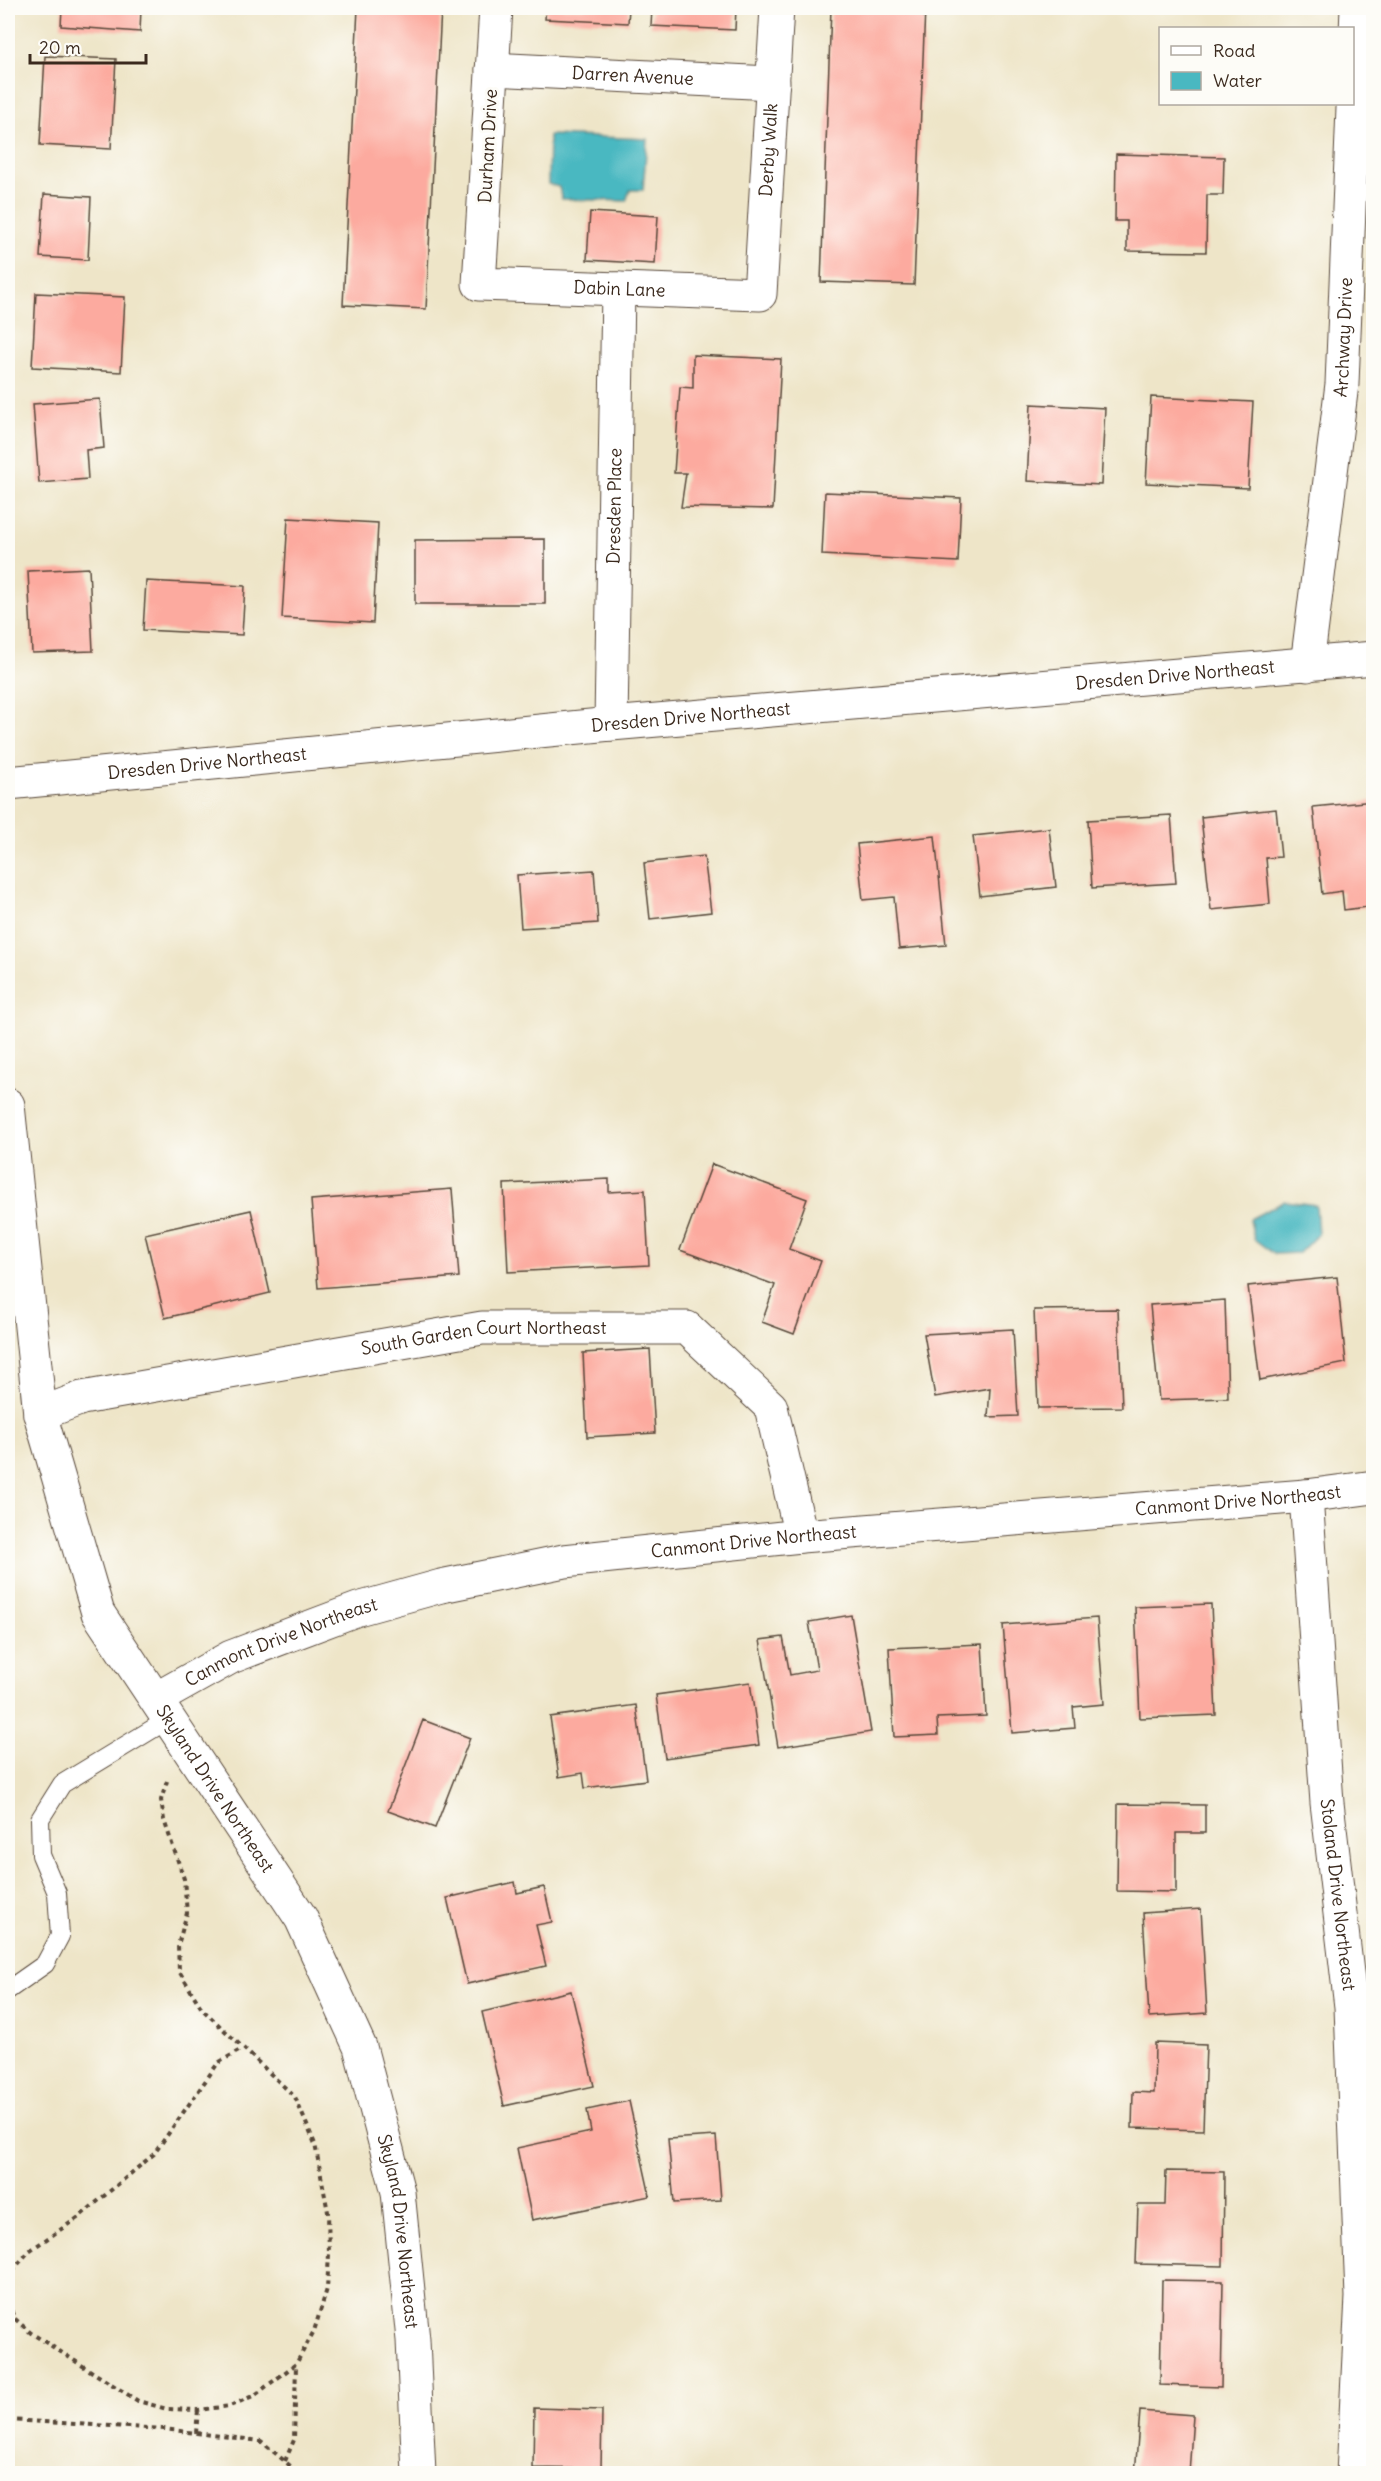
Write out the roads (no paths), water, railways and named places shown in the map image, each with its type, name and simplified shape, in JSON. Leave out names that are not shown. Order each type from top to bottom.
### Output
[{"type":"street","name":"Durham Drive","points":[[479,284],[496,8]]},
{"type":"street","name":"Derby Walk","points":[[760,294],[777,8]]},
{"type":"street","name":"Archway Drive","points":[[1354,83],[1357,8]]},
{"type":"street","name":"Darren Avenue","points":[[492,69],[773,83]]},
{"type":"street","name":"Archway Drive","points":[[1307,665],[1342,384],[1353,105]]},
{"type":"street","name":"Dabin Lane","points":[[479,284],[760,294]]},
{"type":"street","name":"Dresden Place","points":[[611,724],[618,289]]},
{"type":"street","name":"Dresden Drive Northeast","points":[[8,783],[611,724],[1374,658]]},
{"type":"street","name":"Skyland Drive Northeast","points":[[8,1105],[40,1414],[98,1613],[301,1918],[360,2047],[398,2192],[413,2340],[419,2474]]},
{"type":"street","name":"South Garden Court Northeast","points":[[40,1414],[82,1398],[482,1328],[687,1328],[771,1407],[801,1536]]},
{"type":"street","name":"Canmont Drive Northeast","points":[[163,1709],[231,1657],[358,1609],[441,1586],[564,1561],[801,1536],[1306,1496],[1374,1487]]},
{"type":"street","name":"Stoland Drive Northeast","points":[[1306,1496],[1328,1803],[1351,2007],[1362,2297],[1353,2474]]},
{"type":"lane","points":[[8,1990],[45,1964],[60,1936],[57,1893],[41,1855],[40,1820],[62,1784],[163,1709]]},
{"type":"water","points":[[549,135],[647,139],[643,190],[630,190],[626,201],[562,199],[559,187],[548,184]]},
{"type":"water","points":[[1285,1201],[1316,1205],[1318,1234],[1299,1253],[1274,1254],[1254,1239],[1250,1219]]}]
